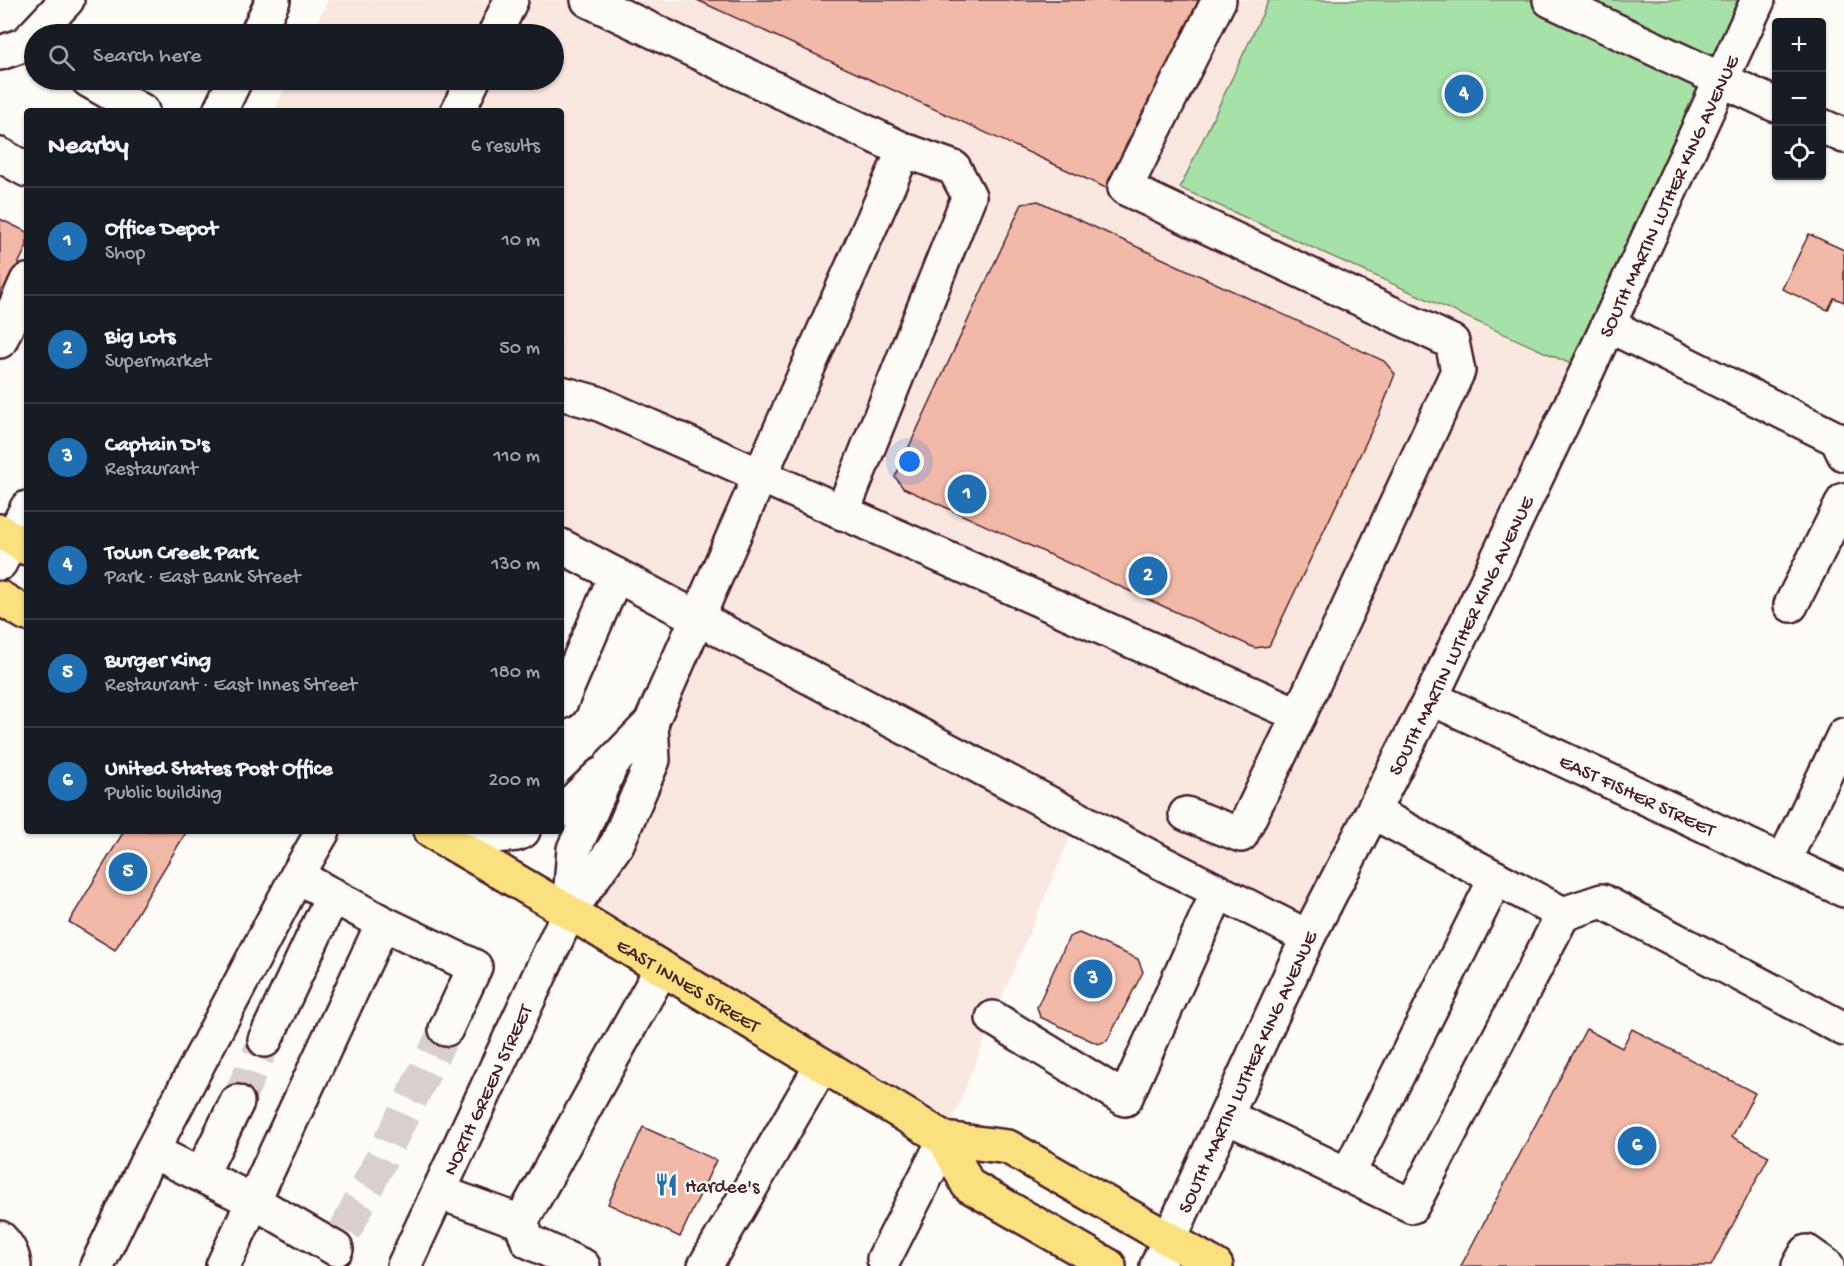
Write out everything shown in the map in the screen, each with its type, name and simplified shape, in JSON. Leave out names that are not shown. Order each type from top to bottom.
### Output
[{"type":"main road","points":[[0,598],[24,612]]},
{"type":"main road","name":"EAST INNES STREET","points":[[438,836],[569,912],[945,1139],[1008,1147],[1163,1252],[1216,1266]]},
{"type":"main road","points":[[945,1139],[968,1185],[1109,1266]]},
{"type":"street","points":[[45,24],[68,0]]},
{"type":"street","points":[[262,24],[273,0]]},
{"type":"street","points":[[500,24],[511,0]]},
{"type":"street","points":[[588,0],[904,150],[954,168],[969,196],[843,513]]},
{"type":"street","points":[[1186,814],[1241,835],[1458,371],[1452,342],[1125,189],[1219,0]]},
{"type":"street","points":[[1550,0],[1772,103]]},
{"type":"street","name":"SOUTH MARTIN LUTHER KING AVENUE","points":[[1163,1252],[1304,946],[1431,698],[1608,325],[1758,0]]},
{"type":"street","points":[[101,90],[123,106]]},
{"type":"street","points":[[221,108],[230,90]]},
{"type":"street","points":[[459,108],[468,90]]},
{"type":"street","points":[[1826,128],[1844,136]]},
{"type":"street","points":[[564,808],[651,723],[904,150]]},
{"type":"street","points":[[0,155],[24,168]]},
{"type":"street","points":[[0,342],[24,287]]},
{"type":"street","points":[[1608,325],[1837,439],[1844,454]]},
{"type":"street","points":[[564,394],[597,403],[1299,715]]},
{"type":"street","points":[[1791,605],[1844,500]]},
{"type":"street","points":[[10,545],[24,515]]},
{"type":"street","points":[[564,548],[1179,872],[1304,946]]},
{"type":"street","points":[[564,695],[616,575]]},
{"type":"street","name":"EAST FISHER STREET","points":[[1431,698],[1844,890]]},
{"type":"street","points":[[569,912],[614,850],[653,760],[651,723]]},
{"type":"street","points":[[1783,862],[1844,735]]},
{"type":"street","points":[[569,912],[574,849],[612,763]]},
{"type":"street","points":[[1372,812],[1563,914]]},
{"type":"street","points":[[97,1266],[152,1151],[321,834]]},
{"type":"street","points":[[438,836],[518,834]]},
{"type":"street","points":[[1179,872],[1213,903],[1304,946]]},
{"type":"street","points":[[297,876],[383,923],[475,968],[446,1029]]},
{"type":"street","points":[[1348,1174],[1496,878]]},
{"type":"street","points":[[265,1040],[333,895]]},
{"type":"street","points":[[1226,1116],[1412,1206],[1563,914],[1602,901],[1844,1029]]},
{"type":"street","points":[[993,1018],[1125,1099],[1213,903]]},
{"type":"street","name":"NORTH GREEN STREET","points":[[404,1266],[569,912]]},
{"type":"street","points":[[223,1266],[383,923]]},
{"type":"street","points":[[521,1222],[662,968]]},
{"type":"street","points":[[705,1266],[822,1065]]},
{"type":"street","points":[[201,1175],[237,1102]]},
{"type":"street","points":[[884,1264],[945,1139]]},
{"type":"street","points":[[152,1151],[253,1201],[336,1249]]},
{"type":"street","points":[[439,1192],[521,1222],[528,1240],[583,1266]]},
{"type":"street","points":[[0,1238],[14,1258],[14,1266]]},
{"type":"street","points":[[1799,1266],[1807,1252],[1827,1266]]},
{"type":"shaded area","points":[[328,0],[1269,0],[1180,188],[1573,365],[1308,937],[1078,819],[993,1018],[945,1139],[569,912],[574,849],[698,619],[564,548],[564,108],[275,108],[284,90],[564,90],[564,24],[316,24]]},
{"type":"green space","points":[[1269,0],[1750,0],[1573,365],[1180,188]]},
{"type":"building","points":[[697,0],[1209,0],[1119,194]]},
{"type":"building","points":[[1038,201],[1384,361],[1395,374],[1380,413],[1269,646],[1255,648],[903,488],[895,477],[1022,204]]},
{"type":"building","points":[[0,219],[24,231],[24,252],[0,301]]},
{"type":"building","points":[[1809,234],[1844,250],[1844,302],[1834,298],[1828,310],[1782,289]]},
{"type":"building","points":[[122,834],[185,834],[115,950],[69,922]]},
{"type":"building","points":[[1079,933],[1138,959],[1143,972],[1107,1041],[1098,1044],[1040,1017],[1037,1007],[1069,937]]},
{"type":"building","points":[[1586,1029],[1622,1048],[1632,1029],[1755,1093],[1732,1137],[1769,1156],[1711,1266],[1461,1266]]},
{"type":"building","points":[[643,1127],[716,1160],[680,1237],[608,1204]]},
{"type":"tunnel","points":[[345,1231],[446,1029]]},
{"type":"tunnel","points":[[237,1102],[265,1040]]},
{"type":"place","name":"Town Creek Park","points":[[1464,94]]},
{"type":"place","name":"Office Depot","points":[[967,494]]},
{"type":"place","name":"Big Lots","points":[[1148,576]]},
{"type":"place","name":"Burger King","points":[[128,872]]},
{"type":"place","name":"Captain D's","points":[[1093,979]]},
{"type":"place","name":"United States Post Office","points":[[1637,1146]]},
{"type":"place","name":"Hardee's","points":[[667,1185]]}]
